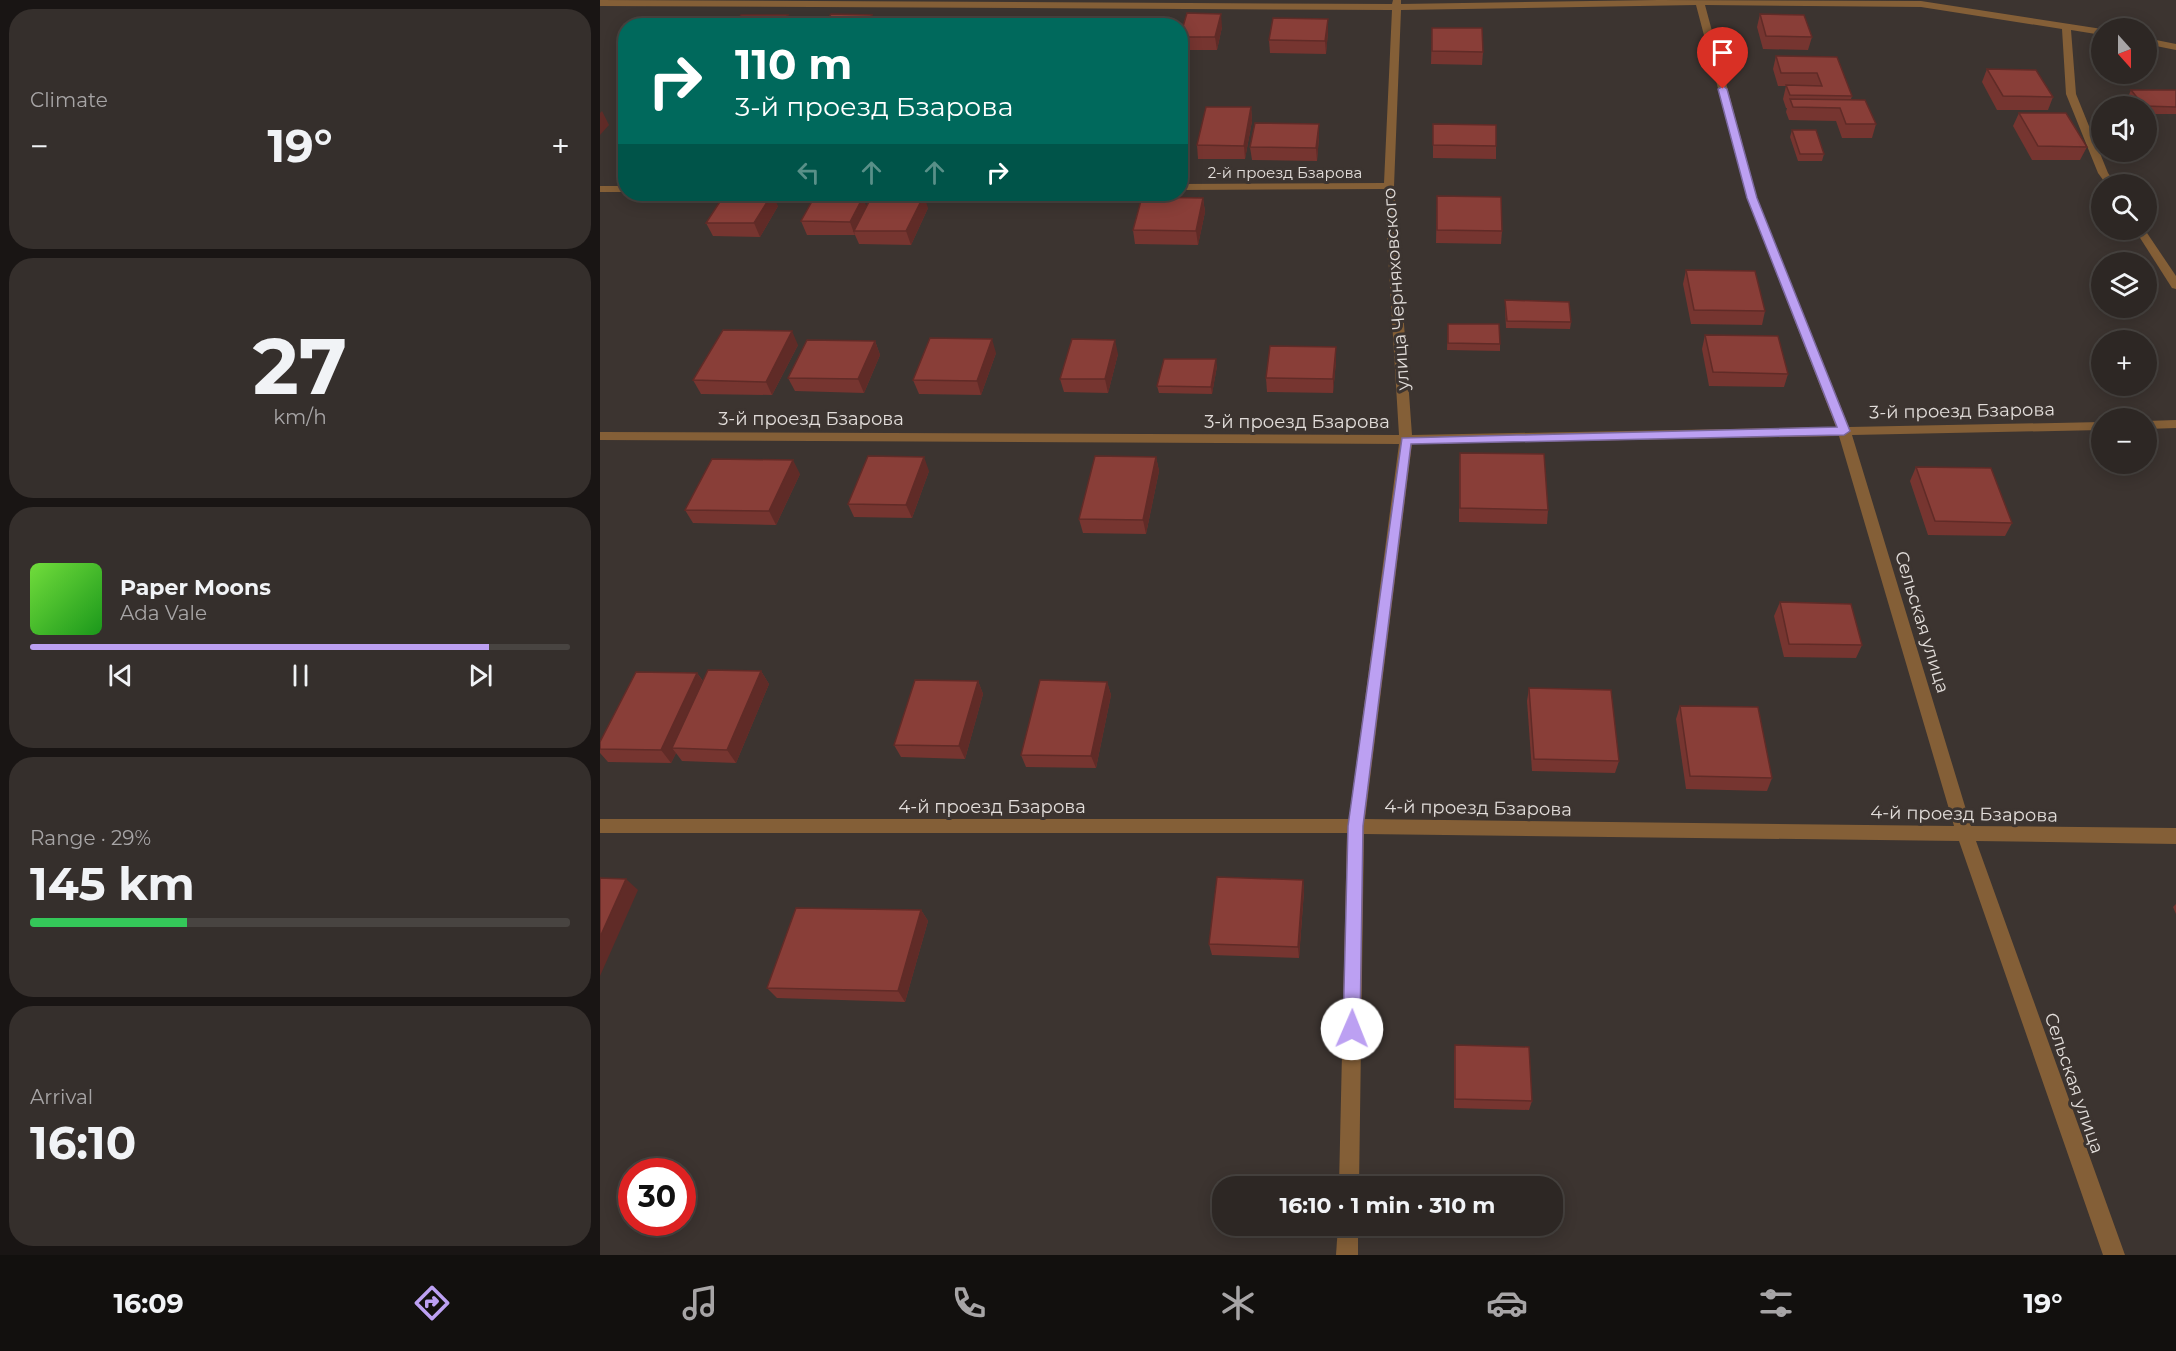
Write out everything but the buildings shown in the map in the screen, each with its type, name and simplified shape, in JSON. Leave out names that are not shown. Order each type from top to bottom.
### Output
[{"type":"street","points":[[600,3],[1397,4],[1699,1],[1921,4],[2091,30]]},
{"type":"street","name":"Сельская улица","points":[[1699,1],[1752,198],[1844,431],[1965,833],[2114,1255]]},
{"type":"street","name":"улица Черняховского","points":[[1349,1176],[1356,826],[1406,440],[1389,186],[1397,4]]},
{"type":"street","points":[[2066,25],[2071,94],[2104,174]]},
{"type":"street","points":[[2157,43],[2176,47]]},
{"type":"street","name":"2-й проезд Бзарова","points":[[1188,187],[1389,186]]},
{"type":"street","points":[[600,189],[618,189]]},
{"type":"street","points":[[2147,240],[2176,285]]},
{"type":"street","points":[[2157,425],[2176,424]]},
{"type":"street","name":"3-й проезд Бзарова","points":[[600,436],[1406,440],[2091,426]]},
{"type":"street","name":"4-й проезд Бзарова","points":[[600,826],[1356,826],[2176,836]]},
{"type":"street","points":[[1347,1255],[1348,1236]]},
{"type":"route","points":[[1352,1029],[1356,826],[1406,440],[1844,431],[1752,198],[1723,89]]}]
